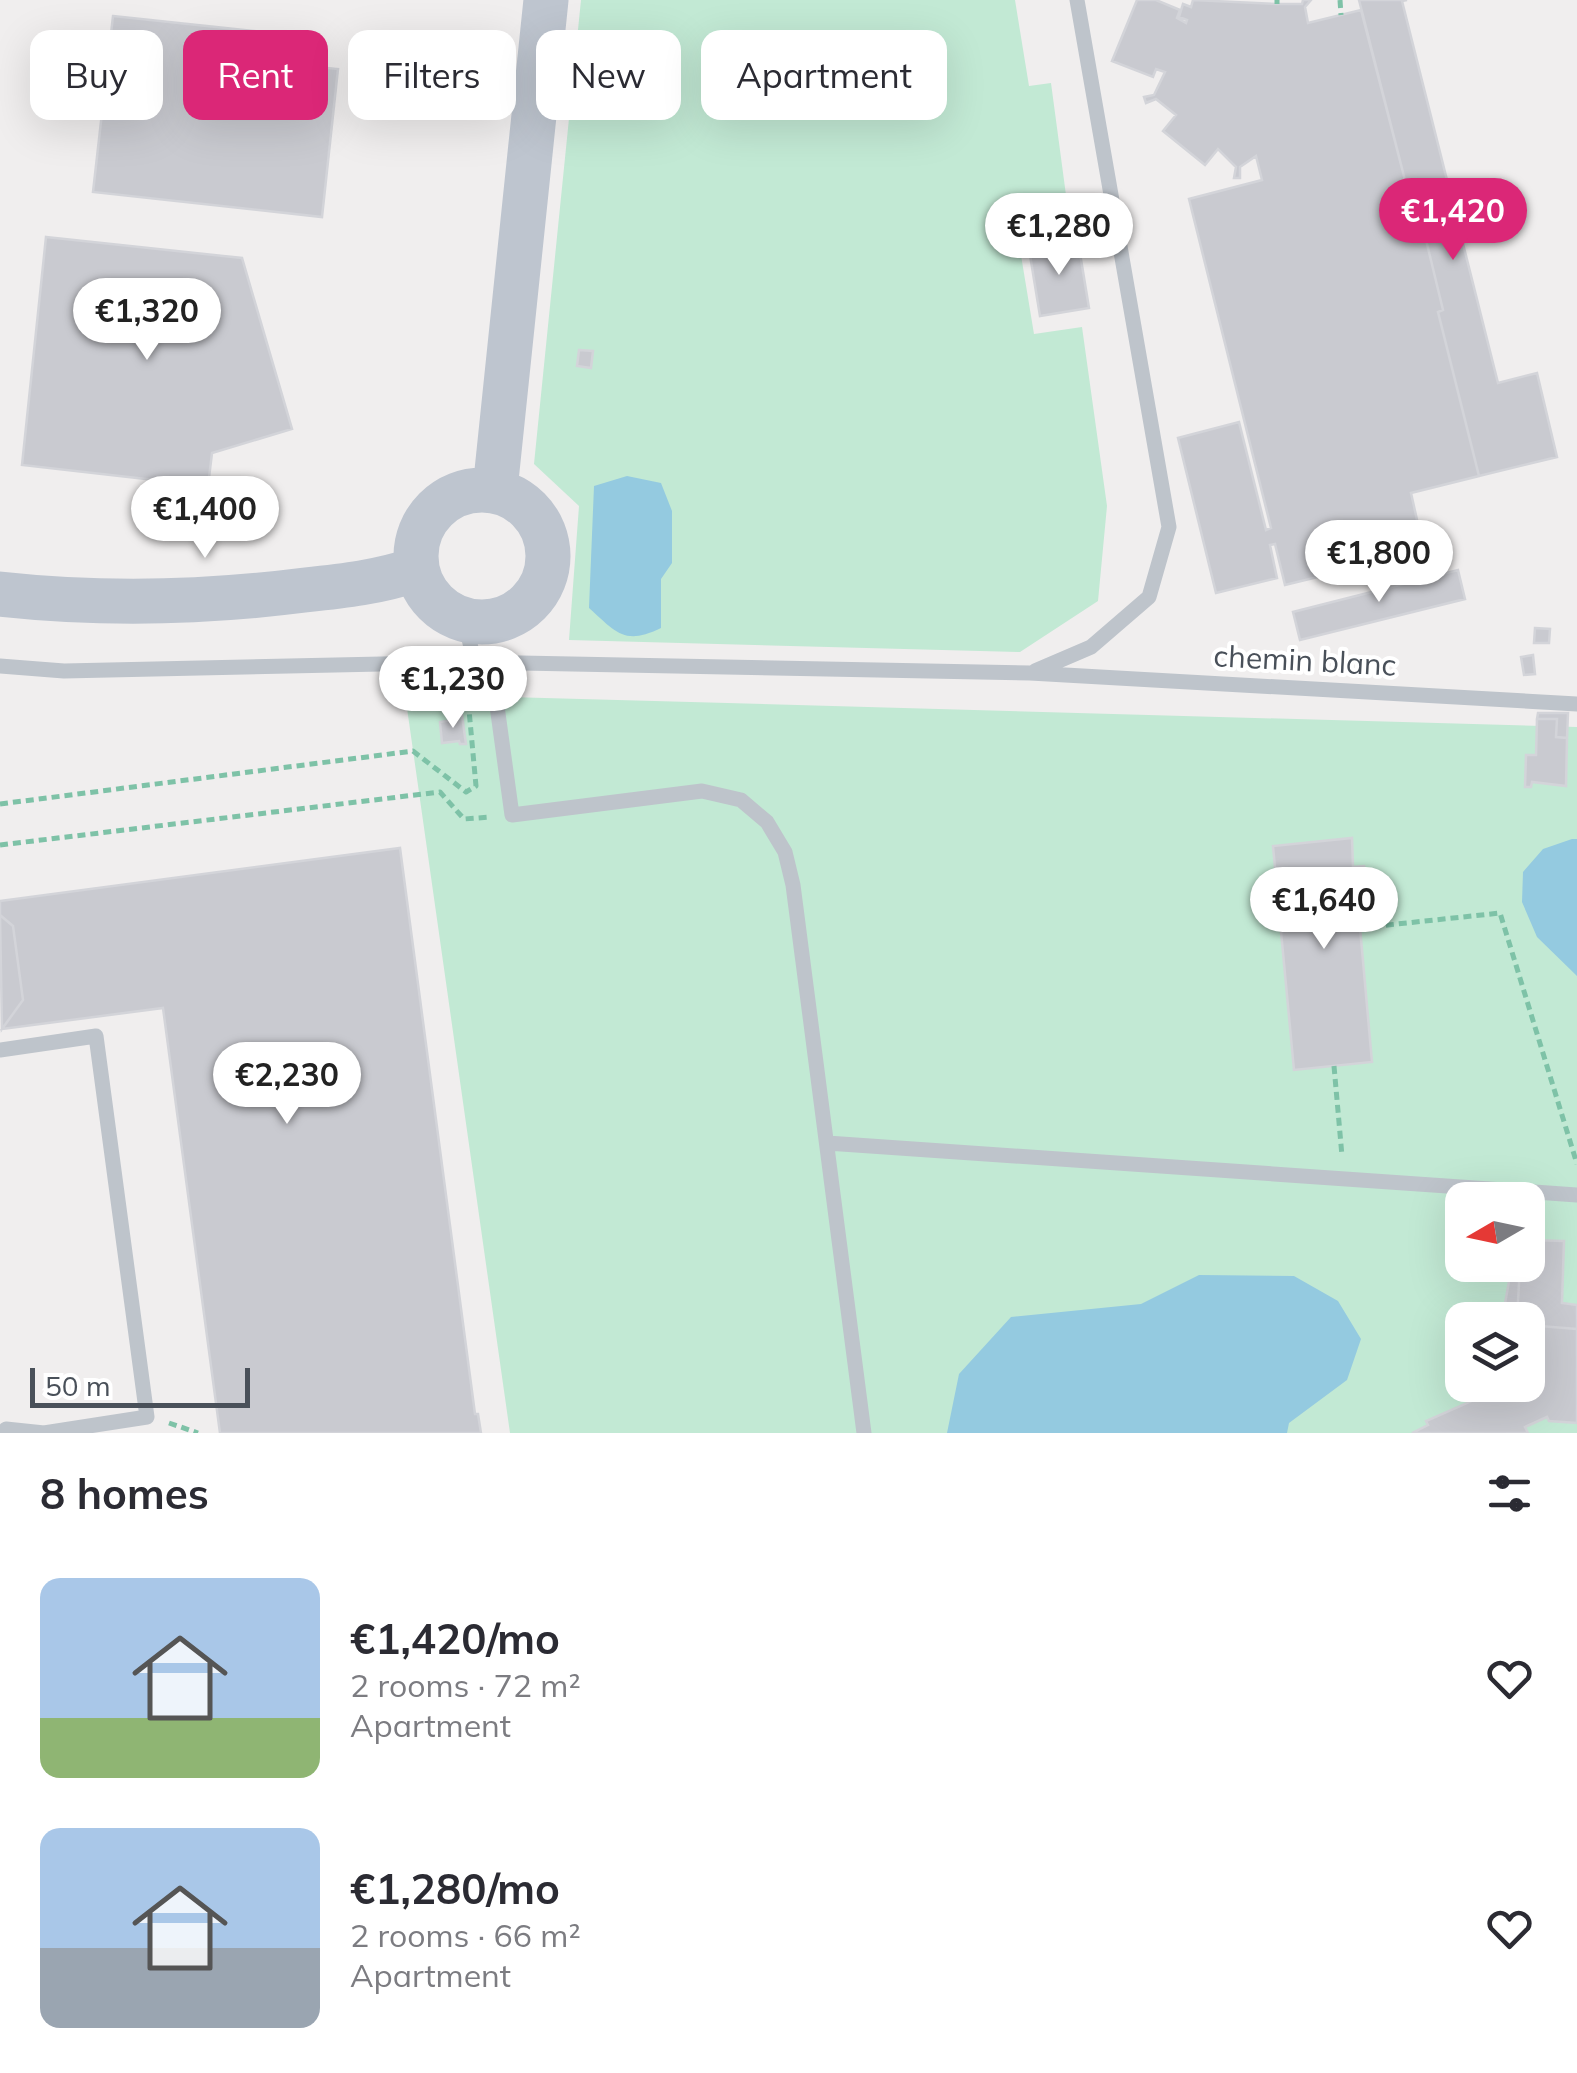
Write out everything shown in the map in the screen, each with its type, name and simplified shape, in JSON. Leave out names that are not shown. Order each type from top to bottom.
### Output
[{"type":"street","points":[[495,490],[546,0]]},
{"type":"street","points":[[495,490],[529,509],[542,527],[548,548],[547,569],[540,590],[526,606],[508,618],[486,622],[469,641],[432,598],[417,569],[418,542],[437,508],[471,492],[495,490]]},
{"type":"street","points":[[0,594],[128,603],[264,596],[384,580],[417,569]]},
{"type":"lane","points":[[1030,674],[1091,647],[1150,597],[1169,528],[1077,0]]},
{"type":"lane","points":[[469,641],[497,706],[512,815],[702,790],[741,800],[767,822],[785,852],[794,886],[864,1433]]},
{"type":"lane","name":"chemin blanc","points":[[0,666],[64,670],[469,641],[1577,704]]},
{"type":"lane","points":[[0,1050],[96,1036],[146,1417],[44,1433],[6,1430]]},
{"type":"lane","points":[[827,1143],[1577,1195]]},
{"type":"path","points":[[1340,0],[1341,14]]},
{"type":"path","points":[[0,804],[413,751],[466,792],[476,786],[467,696]]},
{"type":"path","points":[[0,846],[440,792],[464,819],[512,815]]},
{"type":"path","points":[[1360,928],[1500,913],[1577,1164]]},
{"type":"path","points":[[1334,1066],[1344,1178]]},
{"type":"path","points":[[146,1417],[198,1433]]},
{"type":"green space","points":[[581,0],[1015,0],[1029,86],[1051,83],[1070,225],[1018,237],[1034,334],[1082,327],[1107,506],[1098,601],[1020,652],[569,640],[579,506],[534,464],[569,120],[681,120],[681,30],[578,30]]},
{"type":"green space","points":[[405,694],[1577,727],[1577,1433],[510,1433]]},
{"type":"water","points":[[627,476],[661,483],[672,511],[672,563],[661,579],[661,628],[638,636],[614,630],[589,608],[594,486]]},
{"type":"water","points":[[1577,839],[1577,976],[1537,937],[1522,902],[1523,872],[1543,849]]},
{"type":"water","points":[[1199,1275],[1294,1276],[1338,1301],[1361,1339],[1347,1380],[1289,1423],[1287,1433],[947,1433],[959,1374],[1011,1317],[1141,1304]]},
{"type":"building","points":[[1137,0],[1156,0],[1180,10],[1177,18],[1186,23],[1179,17],[1183,4],[1191,7],[1193,0],[1302,4],[1303,0],[1311,0],[1305,7],[1308,23],[1361,10],[1407,188],[1413,186],[1443,310],[1438,312],[1479,476],[1411,493],[1424,551],[1285,585],[1275,544],[1270,545],[1277,578],[1216,593],[1178,438],[1239,422],[1266,530],[1271,528],[1189,199],[1262,180],[1256,156],[1240,167],[1240,178],[1234,178],[1236,167],[1218,149],[1205,165],[1163,131],[1176,115],[1156,99],[1146,103],[1144,97],[1154,95],[1165,72],[1156,69],[1153,77],[1112,61]]},
{"type":"building","points":[[1359,0],[1407,0],[1402,1],[1498,383],[1537,373],[1557,457],[1479,476],[1438,312],[1443,310],[1413,186],[1407,188]]},
{"type":"building","points":[[113,16],[244,30],[183,30],[183,120],[328,120],[328,68],[338,69],[322,217],[93,192],[101,120],[163,120],[163,30],[111,30]]},
{"type":"building","points":[[46,237],[242,258],[292,429],[212,453],[208,486],[22,465]]},
{"type":"building","points":[[1078,241],[1089,308],[1040,316],[1029,249]]},
{"type":"building","points":[[579,350],[593,351],[591,368],[577,366]]},
{"type":"building","points":[[1458,570],[1465,599],[1300,640],[1293,612]]},
{"type":"building","points":[[1535,628],[1550,629],[1549,643],[1534,643]]},
{"type":"building","points":[[1533,655],[1535,674],[1524,675],[1521,657]]},
{"type":"building","points":[[1538,713],[1568,713],[1567,738],[1556,737],[1557,719],[1537,719]]},
{"type":"building","points":[[462,715],[466,744],[442,743],[440,722]]},
{"type":"building","points":[[1537,719],[1557,719],[1556,737],[1567,738],[1566,786],[1532,782],[1531,787],[1525,787],[1526,755],[1536,755]]},
{"type":"building","points":[[1352,838],[1353,867],[1364,866],[1369,915],[1359,916],[1372,1062],[1294,1070],[1273,846]]},
{"type":"building","points":[[400,848],[475,1414],[481,1433],[220,1433],[163,1008],[2,1029],[23,1000],[13,926],[0,915],[0,901]]},
{"type":"building","points":[[0,915],[13,926],[23,1000],[2,1029]]},
{"type":"building","points":[[1545,1240],[1564,1241],[1562,1303],[1577,1305],[1577,1329],[1545,1326],[1545,1302],[1518,1302],[1519,1282],[1545,1282]]},
{"type":"building","points":[[1509,1282],[1519,1282],[1518,1302],[1505,1302]]},
{"type":"building","points":[[1545,1326],[1577,1329],[1577,1423],[1549,1421],[1547,1417],[1525,1427],[1528,1433],[1412,1433],[1428,1425],[1426,1421],[1469,1402],[1545,1402]]}]
